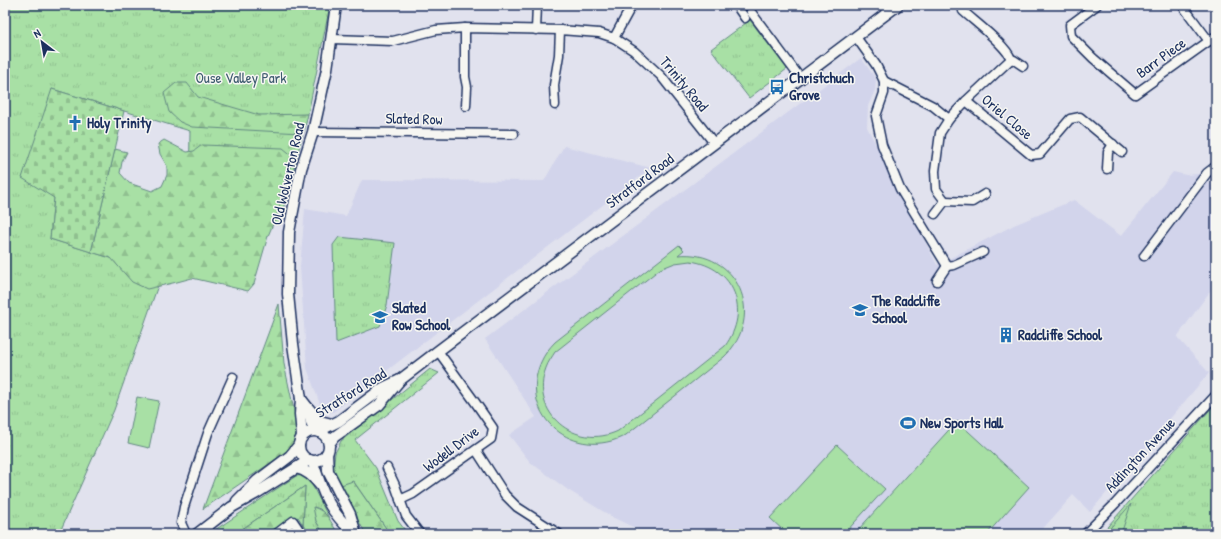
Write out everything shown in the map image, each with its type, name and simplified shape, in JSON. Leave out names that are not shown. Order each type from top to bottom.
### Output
[{"type":"street","name":"Old Wolverton Road","points":[[300,440],[301,399],[288,294],[289,232],[301,169],[313,132],[332,39],[336,5]]},
{"type":"street","points":[[536,30],[537,5]]},
{"type":"street","points":[[614,38],[632,5]]},
{"type":"street","points":[[736,5],[748,15],[801,79]]},
{"type":"street","name":"Stratford Road","points":[[317,431],[339,420],[383,388],[400,380],[898,5]]},
{"type":"street","name":"Barr Piece","points":[[1097,5],[1070,25],[1071,36],[1093,58],[1135,94],[1216,36]]},
{"type":"street","points":[[1182,5],[1209,41]]},
{"type":"street","points":[[963,11],[1000,44],[1011,59],[1023,66]]},
{"type":"street","name":"Trinity Road","points":[[332,39],[393,41],[436,30],[465,28],[560,30],[599,33],[614,38],[634,51],[662,76],[714,143]]},
{"type":"street","points":[[465,28],[465,77],[467,87],[466,106]]},
{"type":"street","points":[[555,105],[554,85],[559,55],[560,30]]},
{"type":"street","points":[[856,37],[876,65],[884,81],[884,93],[876,116],[882,145],[900,189],[947,266]]},
{"type":"street","name":"Oriel Close","points":[[945,201],[936,189],[935,171],[940,133],[949,119],[966,101],[1011,59]]},
{"type":"street","points":[[884,81],[933,106],[949,119]]},
{"type":"street","name":"Oriel Close","points":[[966,101],[1031,155],[1040,154],[1070,119],[1080,117],[1122,152]]},
{"type":"street","name":"Slated Row","points":[[313,132],[514,134]]},
{"type":"street","points":[[1107,170],[1108,152],[1113,144]]},
{"type":"street","points":[[1144,256],[1203,178],[1216,166]]},
{"type":"street","points":[[935,214],[945,201],[972,202],[985,194]]},
{"type":"street","points":[[937,281],[947,266],[954,265],[983,252]]},
{"type":"street","name":"Wodell Drive","points":[[400,500],[413,494],[491,439],[493,428],[438,351]]},
{"type":"street","points":[[186,534],[181,523],[184,507],[208,433],[233,377]]},
{"type":"street","name":"Stratford Road","points":[[328,449],[334,437],[380,405],[400,380]]},
{"type":"street","name":"Addington Avenue","points":[[1085,534],[1115,504],[1216,395]]},
{"type":"street","name":"Old Wolverton Road","points":[[301,399],[308,408],[311,422],[317,431]]},
{"type":"street","points":[[308,408],[320,421],[332,424]]},
{"type":"street","points":[[232,507],[249,488],[290,456],[300,440],[310,431],[317,431],[326,436],[328,449],[328,471],[350,514],[355,534]]},
{"type":"street","points":[[300,440],[301,454],[310,460],[318,474],[329,504],[340,520],[355,534]]},
{"type":"street","points":[[197,534],[232,507],[310,460],[320,459],[328,449]]},
{"type":"street","points":[[476,450],[505,495],[517,507],[559,534]]},
{"type":"street","points":[[296,468],[304,469],[322,486]]},
{"type":"street","points":[[387,468],[395,484],[406,516],[420,534]]},
{"type":"street","points":[[276,534],[293,521],[302,534]]},
{"type":"shaded area","name":"The Radcliffe School","points":[[861,58],[876,79],[875,90],[868,106],[867,127],[937,265],[1014,225],[1074,200],[1121,236],[1173,172],[1186,175],[1198,174],[1216,190],[1216,283],[1177,337],[1209,373],[1090,512],[1073,495],[1038,534],[648,534],[614,518],[568,490],[530,462],[509,435],[536,417],[485,339]]},
{"type":"shaded area","name":"Slated Row School","points":[[564,146],[651,168],[333,412],[322,410],[307,368],[300,267],[305,209],[346,216],[362,180],[544,181]]},
{"type":"green space","name":"Ouse Valley Park","points":[[5,5],[330,5],[308,114],[279,225],[189,199],[190,131],[52,89],[54,198],[50,239],[162,274],[114,410],[59,534],[5,534]]},
{"type":"green space","points":[[750,20],[787,69],[749,98],[711,49]]},
{"type":"green space","points":[[176,83],[187,83],[198,97],[259,115],[308,114],[304,132],[192,127],[180,122],[169,112],[164,93]]},
{"type":"green space","points":[[52,89],[124,111],[91,252],[50,239],[54,198],[22,178]]},
{"type":"green space","points":[[164,140],[187,152],[194,151],[202,145],[283,148],[294,157],[285,180],[278,212],[268,236],[254,284],[248,291],[192,278],[147,289],[132,282],[111,258],[91,252],[115,149],[127,152],[122,162],[120,173],[129,183],[152,191],[162,186],[167,175],[167,166],[160,154],[158,144]]},
{"type":"green space","points":[[339,237],[395,243],[387,305],[380,326],[336,343],[333,245]]},
{"type":"green space","points":[[679,245],[684,250],[678,255],[699,256],[717,263],[730,274],[740,288],[744,305],[743,323],[737,341],[724,357],[626,435],[607,442],[588,443],[570,438],[555,429],[544,416],[537,400],[536,382],[542,359],[555,342]],"holes":[[[690,261],[705,265],[718,272],[728,281],[734,293],[737,305],[737,319],[733,333],[725,346],[618,431],[602,436],[587,436],[572,432],[560,424],[550,413],[544,400],[542,384],[546,368],[555,352],[660,269],[675,263]]]},
{"type":"green space","points":[[279,304],[284,364],[298,429],[291,449],[203,509]]},
{"type":"green space","points":[[430,369],[439,373],[355,440],[376,468],[398,521],[408,534],[390,534],[354,482],[338,486],[333,469],[335,453],[341,441]]},
{"type":"green space","points":[[137,397],[159,401],[149,448],[128,443]]},
{"type":"green space","points":[[1216,403],[1216,534],[1101,534]]},
{"type":"green space","points":[[957,421],[1029,487],[987,534],[861,534],[857,531]]},
{"type":"green space","points":[[837,445],[885,489],[844,534],[787,534],[770,518]]},
{"type":"green space","points":[[305,475],[308,477],[330,520],[320,509],[314,507],[316,521],[324,534],[310,534],[303,525],[305,486],[235,534],[209,534],[296,476]]},
{"type":"green space","points":[[353,481],[390,534],[366,534],[338,486]]},
{"type":"green space","points":[[305,486],[303,525],[298,517],[276,534],[235,534]]},
{"type":"green space","points":[[1131,504],[1121,534],[1105,534]]},
{"type":"green space","points":[[313,507],[325,514],[331,521],[338,534],[324,534],[316,521]]},
{"type":"place","name":"Christchuch Grove","points":[[777,87]]},
{"type":"place","name":"Holy Trinity","points":[[75,123]]},
{"type":"place","name":"The Radcliffe School","points":[[860,310]]},
{"type":"place","name":"Slated Row School","points":[[380,317]]},
{"type":"place","name":"Radcliffe School","points":[[1006,335]]},
{"type":"place","name":"New Sports Hall","points":[[908,423]]}]
